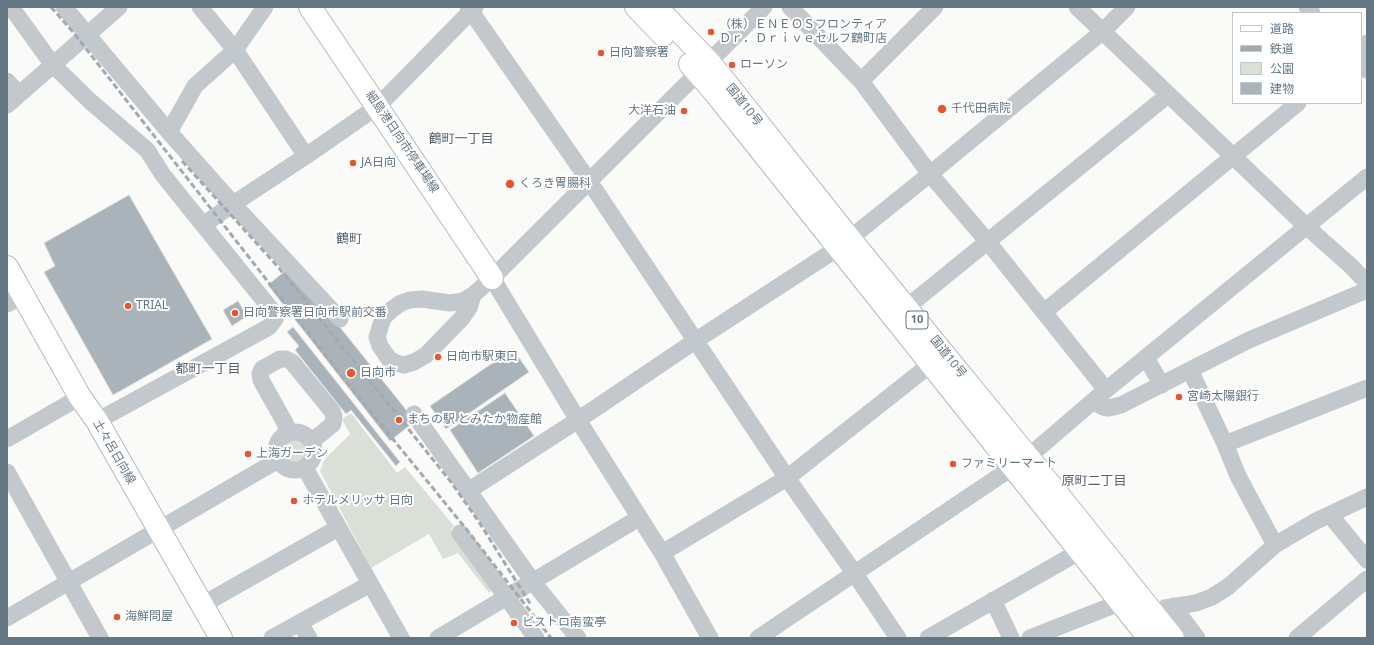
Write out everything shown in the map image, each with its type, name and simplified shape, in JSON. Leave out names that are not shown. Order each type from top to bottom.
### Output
[{"type":"main road","name":"細島港日向市停車場線","points":[[310,7],[378,106],[492,278]]},
{"type":"main road","name":"国道10号","points":[[636,7],[703,67]]},
{"type":"main road","name":"国道10号","points":[[656,7],[844,244],[931,364],[1020,462],[1163,611],[1173,638]]},
{"type":"main road","name":"国道10号","points":[[844,244],[907,308],[1020,462],[1079,551],[1149,638]]},
{"type":"main road","name":"土々呂日向線","points":[[7,267],[15,300],[96,421],[221,638]]},
{"type":"street","points":[[11,7],[53,65],[92,102],[147,150],[163,175],[270,308],[275,319],[269,327],[96,421]]},
{"type":"street","points":[[64,7],[86,35],[233,204],[340,319]]},
{"type":"street","points":[[7,80],[13,100],[119,7]]},
{"type":"street","points":[[200,7],[235,50],[306,156]]},
{"type":"street","points":[[170,132],[195,86],[235,50],[265,7]]},
{"type":"street","points":[[473,295],[469,308],[462,318],[426,355],[414,362],[404,365],[396,363],[389,359],[380,346],[378,337],[383,318],[390,310],[401,303],[410,300],[422,299],[450,303],[463,301],[473,295],[492,278],[764,7]]},
{"type":"street","points":[[790,7],[861,81],[930,174],[988,242],[1106,390]]},
{"type":"street","points":[[861,81],[935,7]]},
{"type":"street","points":[[1077,7],[1307,227],[1352,267],[1367,283]]},
{"type":"street","points":[[468,490],[578,420],[695,341],[844,244],[1102,32],[1127,7]]},
{"type":"street","points":[[203,225],[378,106],[471,8],[589,181],[787,478],[898,638]]},
{"type":"street","points":[[907,308],[1168,94]]},
{"type":"street","points":[[1044,312],[1297,104]]},
{"type":"street","points":[[758,638],[1020,462],[1106,390],[1367,178]]},
{"type":"street","points":[[492,278],[578,420],[662,554],[710,638]]},
{"type":"street","points":[[1093,401],[1103,407],[1109,408],[1121,405],[1249,340],[1367,290]]},
{"type":"street","points":[[1146,358],[1162,385]]},
{"type":"street","points":[[289,433],[261,380],[260,374],[262,369],[280,359],[286,359],[292,362],[332,411],[334,416],[333,424],[312,441]]},
{"type":"street","points":[[662,554],[787,478],[931,364]]},
{"type":"street","points":[[1190,370],[1225,444],[1238,476],[1275,545]]},
{"type":"street","points":[[1225,444],[1367,388]]},
{"type":"street","points":[[7,439],[80,397]]},
{"type":"street","points":[[414,414],[533,582],[578,638]]},
{"type":"street","points":[[289,433],[302,433],[308,436],[312,441],[314,447],[313,459],[305,468],[293,471],[282,465],[278,460],[276,450],[277,444],[289,433]]},
{"type":"street","points":[[7,618],[278,460]]},
{"type":"street","points":[[305,468],[401,638]]},
{"type":"street","points":[[7,472],[100,638]]},
{"type":"street","points":[[1163,611],[1196,603],[1212,597],[1229,586],[1275,545],[1367,497]]},
{"type":"street","points":[[1330,515],[1367,560]]},
{"type":"street","points":[[438,638],[639,518]]},
{"type":"street","points":[[202,605],[338,528]]},
{"type":"street","points":[[460,533],[536,638]]},
{"type":"street","points":[[928,638],[993,600],[1070,558],[1079,551]]},
{"type":"street","points":[[1297,638],[1367,579]]},
{"type":"street","points":[[272,638],[370,584]]},
{"type":"street","points":[[993,600],[1011,638]]},
{"type":"street","points":[[1030,638],[1109,607],[1118,601]]},
{"type":"street","points":[[1163,611],[1197,638]]},
{"type":"street","points":[[300,622],[309,638]]},
{"type":"green space","points":[[351,413],[397,473],[405,467],[454,526],[451,529],[493,589],[489,593],[458,553],[443,559],[429,534],[371,568],[320,471],[324,460],[350,434],[342,419]]},
{"type":"green space","points":[[292,440],[300,440],[307,447],[307,455],[300,462],[292,462],[285,455],[285,447]]},
{"type":"building","name":"TRIAL","points":[[129,195],[212,339],[113,395],[44,272],[55,266],[44,243]]},
{"type":"building","points":[[291,266],[415,421],[390,441],[268,285]]},
{"type":"building","name":"日向警察署日向市駅前交番","points":[[238,301],[247,316],[232,326],[223,310]]},
{"type":"building","points":[[293,327],[400,462],[396,466],[351,410],[346,414],[295,350],[299,346],[287,332]]},
{"type":"building","points":[[513,349],[529,372],[446,429],[430,406]]},
{"type":"building","points":[[505,393],[534,436],[478,473],[450,430]]},
{"type":"railway","points":[[51,7],[73,32],[344,379],[467,530],[551,638]]},
{"type":"railway","points":[[182,161],[279,268],[451,482],[479,522],[531,605]]},
{"type":"place","name":"（株）ＥＮＥＯＳフロンティア Ｄｒ．Ｄｒｉｖｅセルフ鶴町店","points":[[711,32]]},
{"type":"place","name":"日向警察署","points":[[601,53]]},
{"type":"place","name":"ローソン","points":[[732,65]]},
{"type":"place","name":"千代田病院","points":[[942,109]]},
{"type":"place","name":"大洋石油","points":[[684,111]]},
{"type":"place","name":"JA日向","points":[[353,163]]},
{"type":"place","name":"くろき胃腸科","points":[[510,184]]},
{"type":"place","name":"TRIAL","points":[[128,306]]},
{"type":"place","name":"日向警察署日向市駅前交番","points":[[235,313]]},
{"type":"place","name":"日向市駅東口","points":[[438,357]]},
{"type":"place","name":"日向市","points":[[351,373]]},
{"type":"place","name":"宮崎太陽銀行","points":[[1179,397]]},
{"type":"place","name":"まちの駅 とみたか物産館","points":[[399,420]]},
{"type":"place","name":"上海ガーデン","points":[[248,454]]},
{"type":"place","name":"ファミリーマート","points":[[953,464]]},
{"type":"place","name":"ホテルメリッサ 日向","points":[[294,501]]},
{"type":"place","name":"海鮮問屋","points":[[117,617]]},
{"type":"place","name":"ビストロ南蛮亭","points":[[514,623]]},
{"type":"district","name":"鶴町一丁目","points":[[461,139]]},
{"type":"district","name":"鶴町","points":[[349,239]]},
{"type":"district","name":"都町一丁目","points":[[208,369]]},
{"type":"district","name":"原町二丁目","points":[[1094,481]]}]
